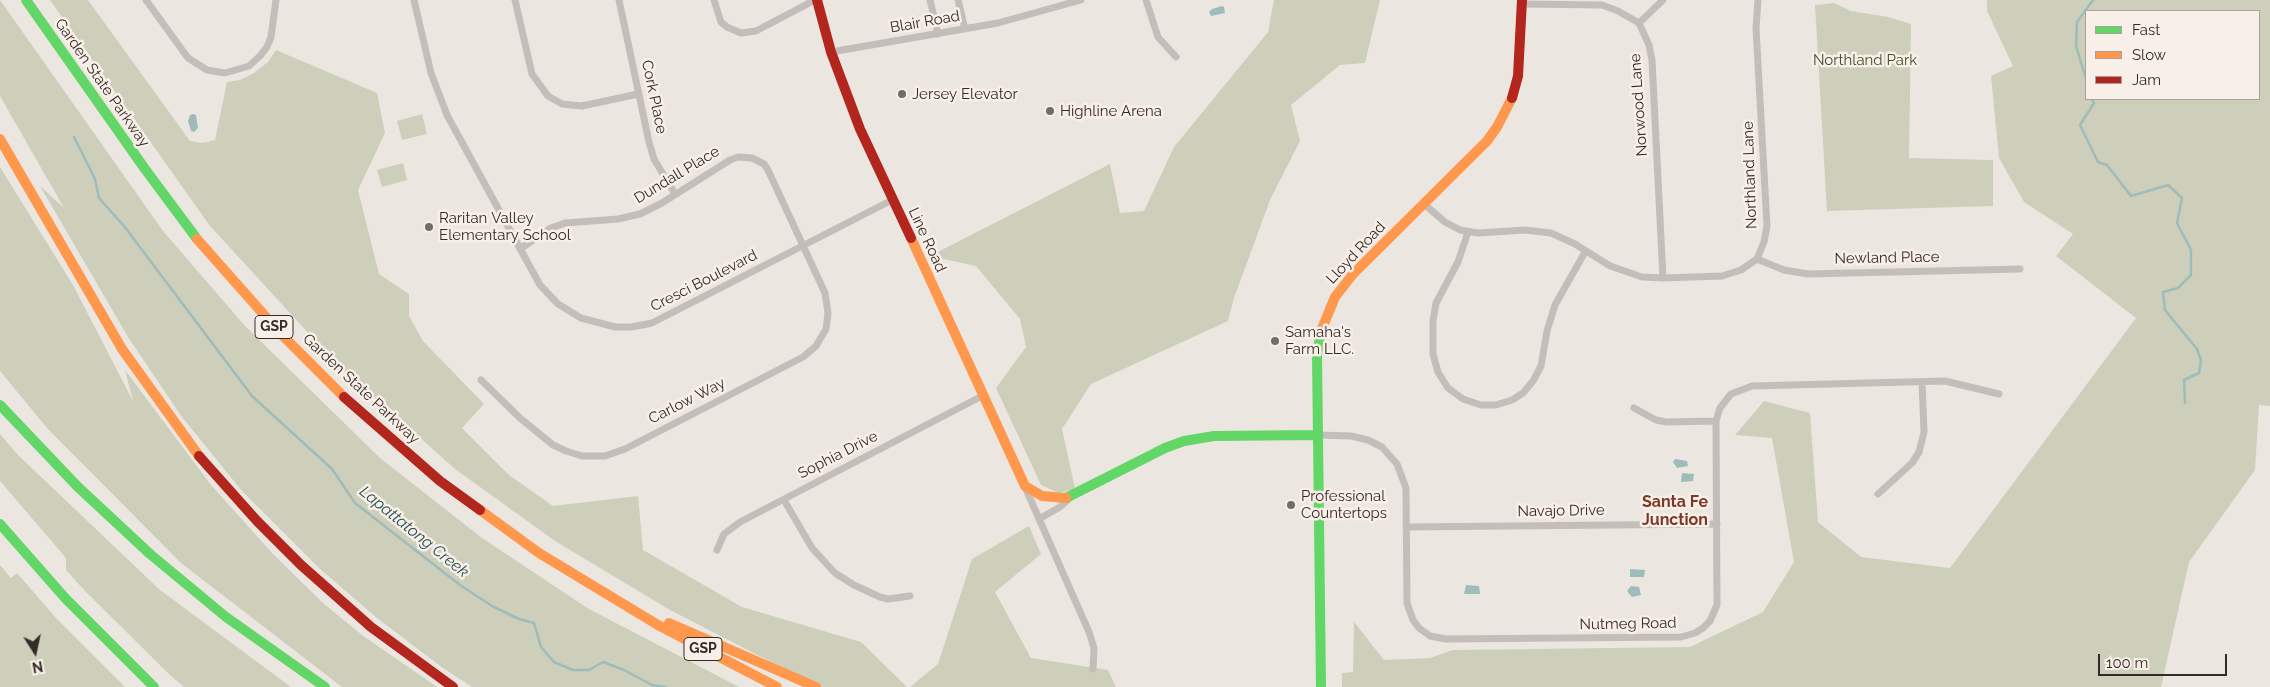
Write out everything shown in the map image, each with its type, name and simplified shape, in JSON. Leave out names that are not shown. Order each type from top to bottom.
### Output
[{"type":"main road","name":"Garden State Parkway","points":[[26,0],[162,193],[240,289],[302,356],[386,436],[464,500],[539,553],[631,610],[777,687]]},
{"type":"main road","name":"Line Road","points":[[816,0],[831,52],[857,121],[1025,486]]},
{"type":"main road","name":"Lloyd Road","points":[[1321,687],[1317,355],[1321,332],[1329,308],[1340,289],[1487,141],[1506,112],[1518,76],[1522,2]]},
{"type":"main road","points":[[0,138],[122,349],[195,451],[257,521],[301,565],[371,627],[453,687]]},
{"type":"main road","points":[[0,405],[78,488],[162,565],[233,622],[325,687]]},
{"type":"main road","points":[[1025,486],[1042,496],[1060,499],[1071,497],[1165,448],[1184,441],[1214,436],[1318,435]]},
{"type":"main road","points":[[0,524],[72,605],[154,687]]},
{"type":"main road","points":[[631,610],[688,630],[816,687]]},
{"type":"street","points":[[146,0],[188,58],[207,70],[225,73],[249,66],[267,47],[271,37],[276,0]]},
{"type":"street","name":"Cresci Boulevard","points":[[414,0],[438,96],[540,285],[558,304],[589,322],[623,327],[643,325],[663,318],[892,200]]},
{"type":"street","points":[[515,0],[532,74],[548,96],[562,104],[582,106],[638,94]]},
{"type":"street","name":"Cork Place","points":[[620,0],[638,94],[654,159],[675,194]]},
{"type":"street","points":[[714,0],[721,22],[727,27],[741,32],[756,31],[816,0]]},
{"type":"street","points":[[930,0],[938,34]]},
{"type":"street","points":[[958,0],[965,29]]},
{"type":"street","name":"Blair Road","points":[[831,52],[998,23],[1063,2],[1081,0]]},
{"type":"street","points":[[1146,0],[1158,37],[1176,57]]},
{"type":"street","points":[[1522,2],[1602,5],[1618,11],[1639,23],[1663,0]]},
{"type":"street","name":"Northland Lane","points":[[1757,259],[1764,242],[1767,226],[1756,28],[1758,0]]},
{"type":"street","name":"Norwood Lane","points":[[1639,23],[1649,44],[1652,60],[1663,278]]},
{"type":"street","name":"Dundall Place","points":[[520,248],[558,225],[578,221],[630,217],[649,211],[730,160],[738,157],[752,158],[764,164],[803,246]]},
{"type":"street","points":[[1424,204],[1445,222],[1468,232],[1541,231],[1563,237],[1585,252],[1624,272],[1663,278],[1731,275],[1757,259]]},
{"type":"street","points":[[1468,232],[1458,262],[1436,303],[1433,321],[1433,354],[1438,372],[1448,388],[1463,399],[1481,405],[1496,405],[1512,400],[1523,393],[1534,381],[1541,366],[1547,331],[1555,305],[1585,252]]},
{"type":"street","name":"Carlow Way","points":[[481,380],[520,418],[553,445],[582,456],[597,456],[625,449],[803,357],[816,346],[826,329],[828,306],[825,293],[803,246]]},
{"type":"street","name":"Newland Place","points":[[1757,259],[1784,270],[1808,274],[2020,269]]},
{"type":"street","name":"Nutmeg Road","points":[[1318,435],[1363,438],[1377,444],[1390,454],[1404,478],[1407,603],[1409,612],[1419,628],[1430,636],[1446,639],[1681,637],[1695,633],[1703,628],[1714,613],[1717,600],[1716,422],[1724,401],[1731,394],[1745,387],[1946,381],[1999,394]]},
{"type":"street","points":[[1878,494],[1912,463],[1919,452],[1924,432],[1922,382]]},
{"type":"street","name":"Sophia Drive","points":[[717,550],[724,534],[732,527],[982,396]]},
{"type":"street","points":[[1634,408],[1656,420],[1716,422]]},
{"type":"street","name":"Line Road","points":[[1025,486],[1089,632],[1094,648],[1093,669]]},
{"type":"street","points":[[1039,519],[1060,507],[1071,497]]},
{"type":"street","points":[[784,500],[812,548],[835,573],[854,585],[880,597],[888,599],[910,596]]},
{"type":"street","name":"Navajo Drive","points":[[1406,527],[1717,524]]},
{"type":"green space","points":[[0,0],[163,231],[246,327],[380,458],[482,538],[589,609],[739,687],[472,687],[443,668],[377,618],[319,568],[242,491],[182,417],[128,337],[40,186],[64,208],[0,96]]},
{"type":"green space","points":[[50,0],[88,0],[190,141],[202,143],[215,140],[227,82],[240,80],[254,73],[268,62],[276,50],[377,93],[385,133],[358,190],[379,274],[409,294],[409,316],[423,341],[484,404],[462,428],[509,475],[553,506],[638,496],[643,550],[742,607],[861,642],[907,687],[820,687],[670,610],[555,541],[455,469],[334,361],[210,226]]},
{"type":"green space","points":[[1274,0],[1380,0],[1365,63],[1340,65],[1291,105],[1300,141],[1270,200],[1234,298],[1228,321],[1091,384],[1062,429],[1075,489],[1059,493],[1041,485],[996,388],[1026,347],[1020,319],[976,266],[930,256],[1110,164],[1120,213],[1144,211],[1174,147],[1268,32]]},
{"type":"green space","points":[[1987,0],[2270,0],[2270,406],[2259,405],[2255,470],[2189,562],[2161,687],[1342,687],[1342,673],[1353,672],[1354,622],[1384,660],[1430,658],[1453,650],[1690,647],[1763,612],[1794,562],[1772,438],[1735,435],[1764,401],[1810,413],[1818,522],[1861,557],[1950,568],[2136,318],[2056,256],[2073,234],[2024,202],[1999,158],[1991,76],[2013,66],[1987,11]]},
{"type":"green space","name":"Northland Park","points":[[1834,3],[1851,11],[1888,17],[1911,24],[1909,158],[1993,160],[1993,206],[1827,211],[1815,5]]},
{"type":"green space","points":[[422,114],[427,134],[402,140],[397,121]]},
{"type":"green space","points":[[403,163],[407,180],[382,187],[377,170]]},
{"type":"green space","points":[[0,167],[73,285],[133,401],[125,370],[211,485],[274,555],[323,603],[362,635],[437,687],[342,687],[181,563],[47,428],[0,371]]},
{"type":"green space","points":[[0,434],[18,455],[160,590],[291,687],[184,687],[170,675],[66,570],[66,558],[0,481]]},
{"type":"green space","points":[[1029,526],[1041,554],[995,592],[1031,658],[1108,670],[1116,687],[910,687],[938,664],[972,559]]},
{"type":"green space","points":[[0,565],[11,578],[17,573],[56,618],[125,687],[0,687]]},
{"type":"water","points":[[1222,6],[1225,13],[1211,16],[1209,12],[1212,9]]},
{"type":"water","points":[[190,115],[196,115],[198,128],[194,132],[191,131],[188,121]]},
{"type":"water","points":[[1675,459],[1687,461],[1688,466],[1677,468],[1673,462]]},
{"type":"water","points":[[1682,473],[1694,474],[1693,481],[1681,482]]},
{"type":"water","points":[[1630,569],[1645,570],[1644,577],[1630,577]]},
{"type":"water","points":[[1466,585],[1479,586],[1480,594],[1464,594]]},
{"type":"water","points":[[1631,586],[1639,587],[1641,595],[1632,597],[1627,591]]},
{"type":"waterway","points":[[2086,10],[2093,0]]},
{"type":"waterway","points":[[2085,11],[2077,22],[2076,46],[2085,76]]},
{"type":"waterway","points":[[2092,100],[2094,103],[2080,125],[2098,162],[2107,165],[2131,196],[2168,185],[2182,198],[2177,223],[2191,250],[2191,275],[2178,288],[2163,292],[2165,310],[2197,349],[2201,360],[2199,373],[2184,380],[2185,403]]},
{"type":"waterway","name":"Lapattatong Creek","points":[[74,137],[95,179],[99,198],[124,226],[252,396],[332,469],[355,503],[460,585],[492,606],[519,619],[534,623],[541,647],[554,662],[573,670],[589,670],[603,662],[624,670],[652,685],[666,687]]},
{"type":"traffic: fast","points":[[26,0],[145,169],[197,239]]},
{"type":"traffic: fast","points":[[1321,331],[1317,355],[1321,687]]},
{"type":"traffic: fast","points":[[0,405],[78,487],[150,554],[226,617],[325,687]]},
{"type":"traffic: fast","points":[[1066,498],[1165,448],[1184,441],[1214,436],[1318,435]]},
{"type":"traffic: fast","points":[[0,524],[66,599],[154,687]]},
{"type":"traffic: slow","points":[[1321,331],[1335,297],[1353,274],[1487,141],[1497,127],[1512,98]]},
{"type":"traffic: slow","points":[[0,139],[122,349],[199,456]]},
{"type":"traffic: slow","points":[[911,238],[1025,486],[1042,496],[1066,498]]},
{"type":"traffic: slow","points":[[197,239],[281,334],[344,397]]},
{"type":"traffic: slow","points":[[480,510],[539,553],[658,625],[777,687]]},
{"type":"traffic: slow","points":[[669,623],[816,687]]},
{"type":"traffic: jam","points":[[817,0],[831,52],[860,129],[911,238]]},
{"type":"traffic: jam","points":[[1512,98],[1518,76],[1522,0]]},
{"type":"traffic: jam","points":[[344,397],[440,481],[480,510]]},
{"type":"traffic: jam","points":[[199,456],[257,521],[301,565],[371,627],[453,687]]},
{"type":"place","name":"Jersey Elevator","points":[[902,94]]},
{"type":"place","name":"Highline Arena","points":[[1050,111]]},
{"type":"place","name":"Raritan Valley Elementary School","points":[[429,227]]},
{"type":"place","name":"Samaha's Farm LLC.","points":[[1275,341]]},
{"type":"place","name":"Professional Countertops","points":[[1291,505]]},
{"type":"district","name":"Santa Fe Junction","points":[[1675,511]]}]
